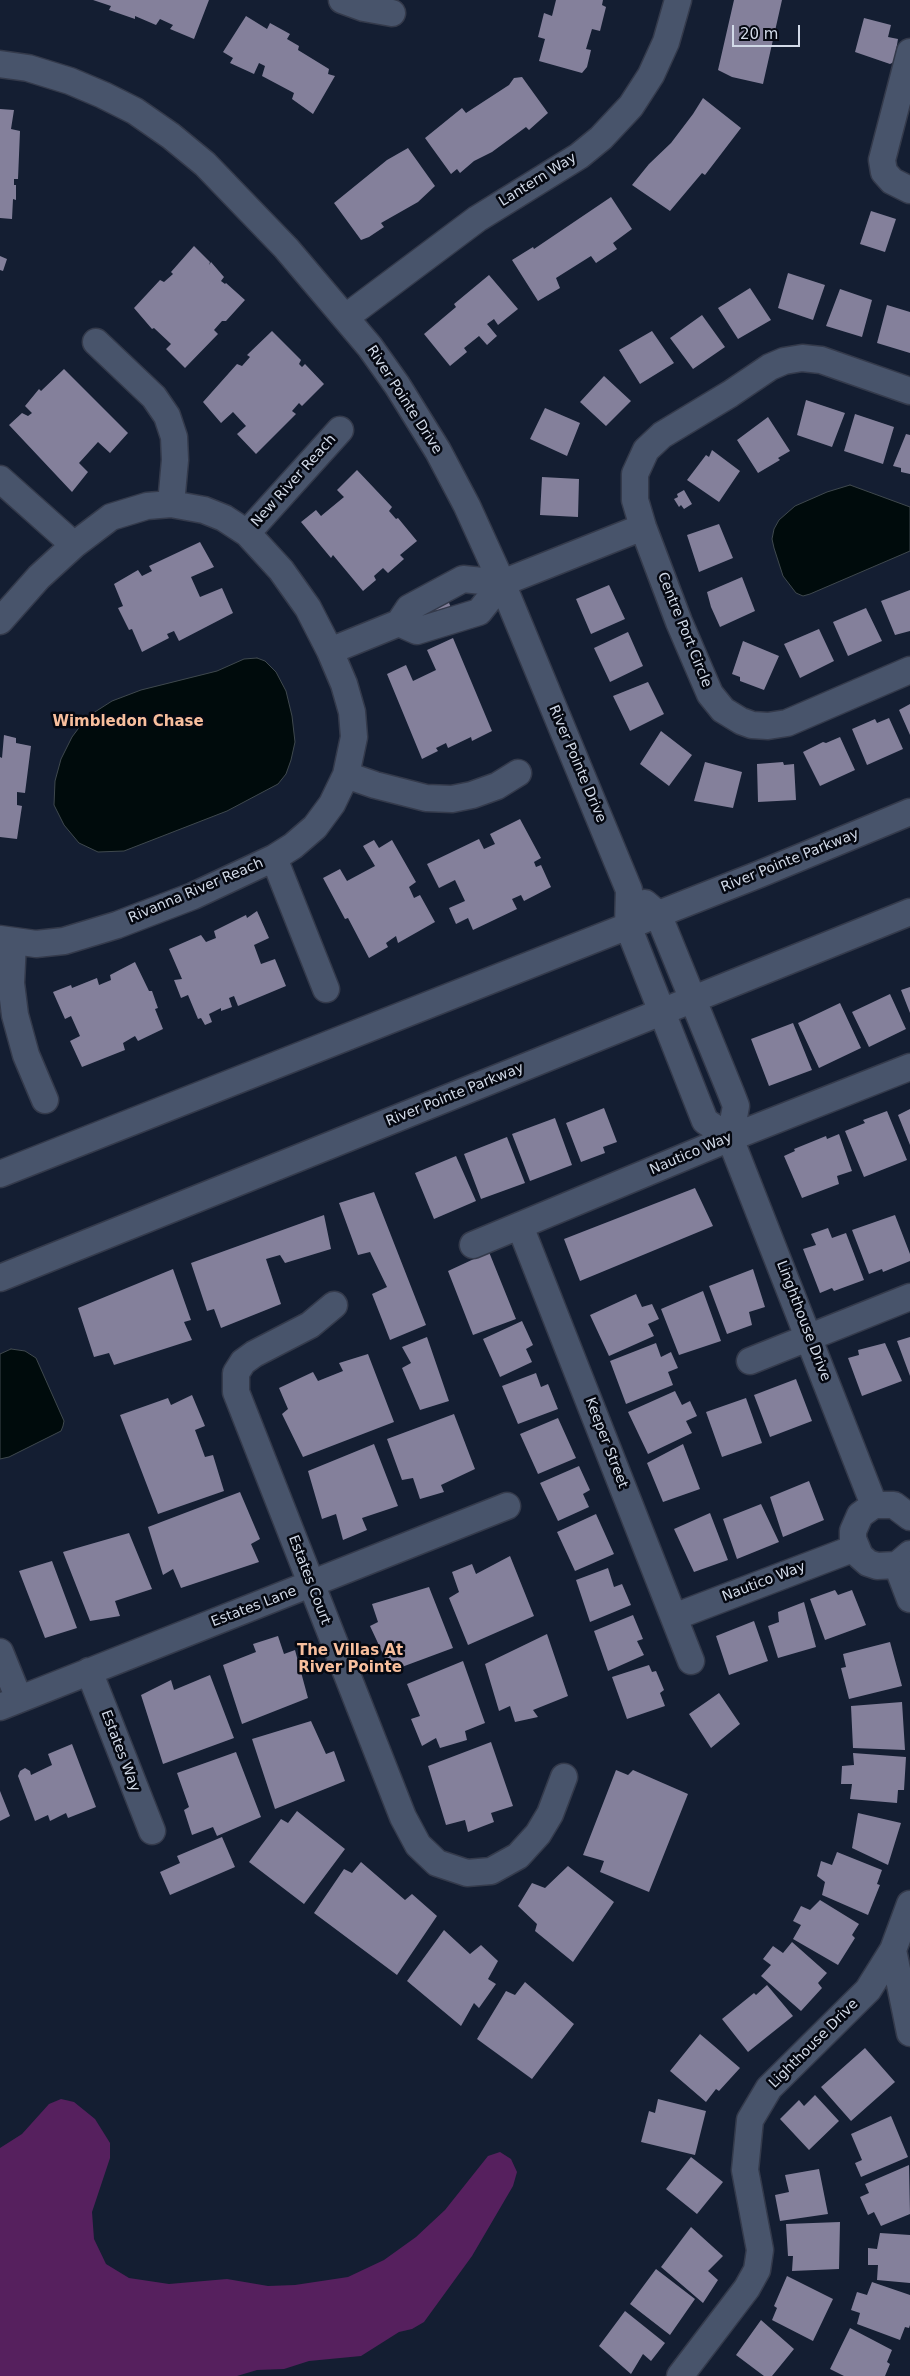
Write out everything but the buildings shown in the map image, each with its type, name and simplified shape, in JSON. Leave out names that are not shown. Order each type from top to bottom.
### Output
[{"type":"street","points":[[342,0],[364,8],[392,13]]},
{"type":"street","name":"Lantern Way","points":[[346,317],[477,218],[578,156],[601,138],[631,106],[651,75],[666,42],[678,0]]},
{"type":"street","points":[[910,52],[882,160],[884,172],[892,181],[910,190]]},
{"type":"street","name":"River Pointe Drive","points":[[0,64],[45,73],[103,94],[135,111],[171,136],[205,164],[272,233],[346,317],[397,385],[438,451],[467,506],[502,583],[629,890],[628,926]]},
{"type":"street","points":[[96,342],[154,397],[166,416],[174,437],[175,460],[172,504]]},
{"type":"street","name":"Centre Port Circle","points":[[910,390],[821,360],[802,358],[784,361],[770,367],[730,394],[662,435],[646,450],[635,474],[635,500],[643,527],[679,622],[710,694],[723,710],[741,721],[768,726],[787,723],[910,670]]},
{"type":"street","name":"New River Reach","points":[[247,533],[340,430]]},
{"type":"street","points":[[0,479],[74,545]]},
{"type":"street","name":"Rivanna River Reach","points":[[0,621],[40,577],[74,545],[111,517],[147,506],[172,504],[204,510],[224,518],[247,533],[286,578],[308,608],[344,684],[352,712],[354,737],[346,775],[332,804],[314,827],[293,846],[274,858],[193,896],[117,925],[64,941],[36,944],[6,941]]},
{"type":"street","points":[[330,651],[399,623],[409,608],[463,579],[502,583],[643,527]]},
{"type":"street","points":[[399,623],[417,631],[479,612],[502,583]]},
{"type":"street","points":[[346,775],[375,785],[426,798],[452,799],[472,795],[497,786],[518,773]]},
{"type":"street","name":"River Pointe Parkway","points":[[0,1174],[628,926],[910,812]]},
{"type":"street","points":[[274,858],[326,989]]},
{"type":"street","name":"River Pointe Drive","points":[[629,890],[658,914],[694,1000]]},
{"type":"street","name":"River Pointe Parkway","points":[[0,1278],[910,912]]},
{"type":"street","points":[[628,926],[706,1121],[730,1138],[736,1106],[694,1000]]},
{"type":"street","points":[[6,941],[15,1015],[26,1055],[45,1100]]},
{"type":"street","name":"Nautico Way","points":[[473,1245],[730,1138],[910,1067]]},
{"type":"street","name":"Linghthouse Drive","points":[[730,1138],[874,1506]]},
{"type":"street","name":"Keeper Street","points":[[520,1226],[691,1661]]},
{"type":"street","points":[[750,1360],[910,1297]]},
{"type":"street","name":"Estates Court","points":[[334,1305],[310,1325],[254,1354],[243,1362],[236,1373],[236,1392],[311,1586],[404,1817],[418,1845],[437,1863],[467,1873],[490,1871],[518,1856],[538,1834],[550,1814],[564,1777]]},
{"type":"street","points":[[910,1517],[894,1505],[874,1506],[860,1515],[853,1530],[855,1548],[868,1563],[887,1567],[903,1559],[910,1599]]},
{"type":"street","name":"Estates Lane","points":[[10,1703],[311,1586],[507,1506]]},
{"type":"street","name":"Nautico Way","points":[[674,1617],[855,1548]]},
{"type":"street","points":[[0,1652],[10,1703]]},
{"type":"street","name":"Estates Way","points":[[89,1671],[152,1831]]},
{"type":"street","name":"Lighthouse Drive","points":[[680,2376],[746,2288],[757,2270],[760,2250],[745,2170],[750,2120],[769,2088],[868,1990],[893,1950],[910,1904]]},
{"type":"street","points":[[893,1950],[910,2033]]},
{"type":"shaded area","points":[[850,485],[910,507],[910,551],[810,594],[803,596],[796,593],[783,576],[772,539],[774,529],[779,520],[795,506],[827,492]]},
{"type":"shaded area","points":[[257,658],[265,661],[276,672],[286,691],[292,716],[295,742],[286,774],[278,784],[227,811],[124,851],[98,852],[79,843],[64,825],[54,805],[55,781],[61,759],[72,737],[87,717],[112,701],[141,690],[217,671],[244,659]]},
{"type":"shaded area","points":[[11,1349],[25,1351],[36,1358],[64,1421],[61,1431],[9,1457],[0,1459],[0,1354]]},
{"type":"shaded area","points":[[61,2099],[74,2102],[95,2119],[110,2143],[110,2158],[92,2212],[94,2239],[106,2264],[129,2278],[169,2284],[227,2279],[268,2286],[295,2285],[348,2277],[384,2260],[416,2237],[445,2210],[488,2156],[500,2152],[511,2159],[517,2172],[513,2186],[472,2256],[424,2322],[412,2329],[399,2332],[361,2356],[309,2361],[284,2369],[257,2370],[237,2376],[0,2376],[0,2148],[22,2134],[49,2104]]},
{"type":"district","name":"Wimbledon Chase","points":[[128,722]]},
{"type":"district","name":"The Villas At River Pointe","points":[[350,1660]]}]
